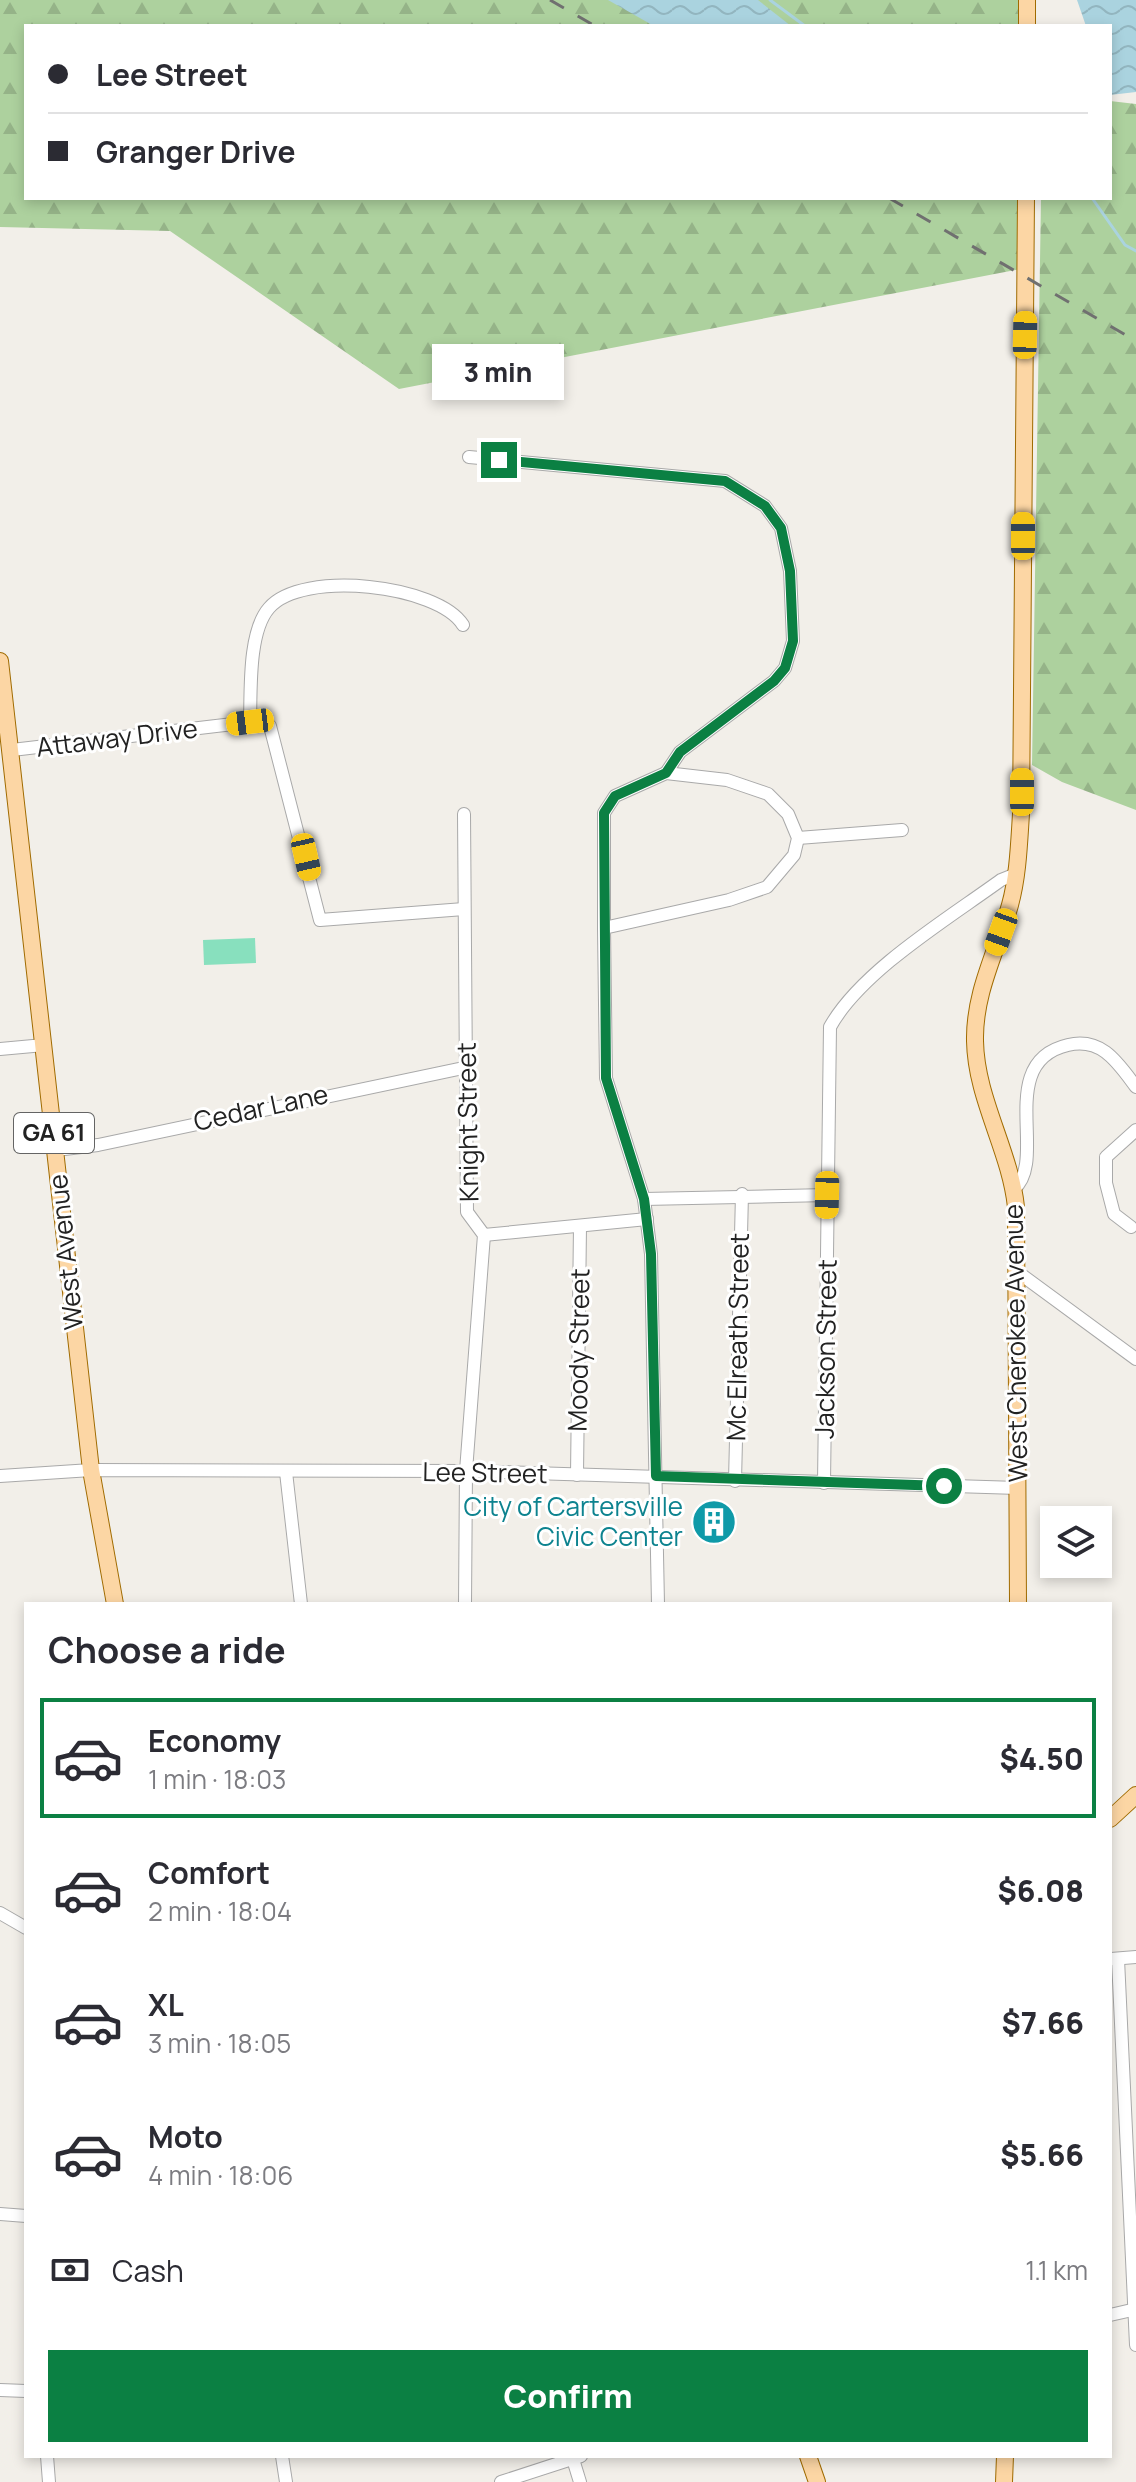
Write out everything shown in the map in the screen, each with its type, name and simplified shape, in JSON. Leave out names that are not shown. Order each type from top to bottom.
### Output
[{"type":"main road","points":[[1027,0],[1027,24]]},
{"type":"main road","name":"West Cherokee Avenue","points":[[1018,1602],[1019,1273],[1014,1189],[981,1086],[975,1041],[983,982],[1010,903],[1016,874],[1022,792],[1026,200]]},
{"type":"main road","name":"West Avenue","points":[[0,661],[91,1470],[115,1602]]},
{"type":"main road","points":[[1112,1817],[1136,1795]]},
{"type":"main road","points":[[809,2458],[817,2482]]},
{"type":"main road","points":[[1004,2482],[1005,2458]]},
{"type":"street","points":[[469,457],[725,481],[765,506],[781,528],[790,571],[793,641],[785,668],[774,681],[680,752],[666,773]]},
{"type":"street","points":[[250,722],[259,625],[269,607],[307,587],[360,585],[441,604],[457,615],[463,625]]},
{"type":"street","name":"Attaway Drive","points":[[12,750],[250,722],[270,726],[320,920],[464,909]]},
{"type":"street","points":[[604,928],[729,900],[767,887],[789,862],[798,838],[788,814],[768,794],[727,780],[666,773],[615,796],[604,813],[604,928],[606,1078],[644,1199],[651,1254],[658,1602]]},
{"type":"street","name":"Knight Street","points":[[464,814],[467,1212],[484,1235],[466,1471],[465,1602]]},
{"type":"street","points":[[798,838],[902,830]]},
{"type":"street","name":"Jackson Street","points":[[824,1483],[830,1027],[840,1008],[924,936],[1001,880],[1016,874]]},
{"type":"street","points":[[1014,1189],[1022,1179],[1025,1167],[1028,1090],[1033,1069],[1044,1057],[1063,1046],[1078,1043],[1098,1045],[1115,1058],[1136,1087]]},
{"type":"street","points":[[0,1049],[44,1045]]},
{"type":"street","name":"Cedar Lane","points":[[56,1150],[98,1145],[468,1067]]},
{"type":"street","points":[[1131,1227],[1114,1214],[1105,1169],[1106,1157],[1136,1130]]},
{"type":"street","points":[[644,1199],[742,1194],[827,1195]]},
{"type":"street","name":"Mc Elreath Street","points":[[735,1481],[742,1194]]},
{"type":"street","points":[[484,1235],[647,1219]]},
{"type":"street","name":"Moody Street","points":[[577,1475],[580,1226]]},
{"type":"street","points":[[1019,1273],[1136,1359]]},
{"type":"street","name":"Lee Street","points":[[0,1476],[91,1470],[466,1471],[1018,1488]]},
{"type":"street","points":[[286,1472],[301,1602]]},
{"type":"street","points":[[0,1913],[24,1927]]},
{"type":"street","points":[[1136,1957],[1114,1959],[1131,2151],[1136,2345]]},
{"type":"street","points":[[0,2214],[24,2216]]},
{"type":"street","points":[[1112,2315],[1135,2310]]},
{"type":"street","points":[[0,2390],[24,2391]]},
{"type":"street","points":[[47,2458],[49,2482]]},
{"type":"street","points":[[282,2458],[286,2482]]},
{"type":"street","points":[[501,2482],[573,2458]]},
{"type":"street","points":[[576,2458],[580,2482]]},
{"type":"green space","points":[[0,0],[1020,0],[1020,24],[24,24],[24,200],[1020,200],[1020,269],[399,389],[170,231],[0,227]]},
{"type":"green space","points":[[1112,101],[1136,104],[1136,810],[1062,782],[1032,765],[1041,200],[1112,200]]},
{"type":"green space","points":[[255,938],[256,963],[204,965],[203,940]]},
{"type":"water","points":[[608,0],[758,0],[788,24],[650,24]]},
{"type":"water","points":[[1077,0],[1136,0],[1136,92],[1112,95],[1112,24],[1085,24]]},
{"type":"waterway","points":[[770,0],[802,24]]},
{"type":"waterway","points":[[1093,200],[1125,245],[1136,251]]},
{"type":"railway","points":[[550,0],[592,24]]},
{"type":"railway","points":[[892,200],[1136,341]]},
{"type":"place","name":"City of Cartersville Civic Center","points":[[714,1522]]},
{"type":"route","points":[[499,460],[725,481],[765,506],[781,528],[790,571],[793,641],[785,668],[774,681],[680,752],[666,773],[640,782],[615,796],[604,813],[606,1078],[644,1199],[651,1254],[656,1476],[944,1486]]}]
